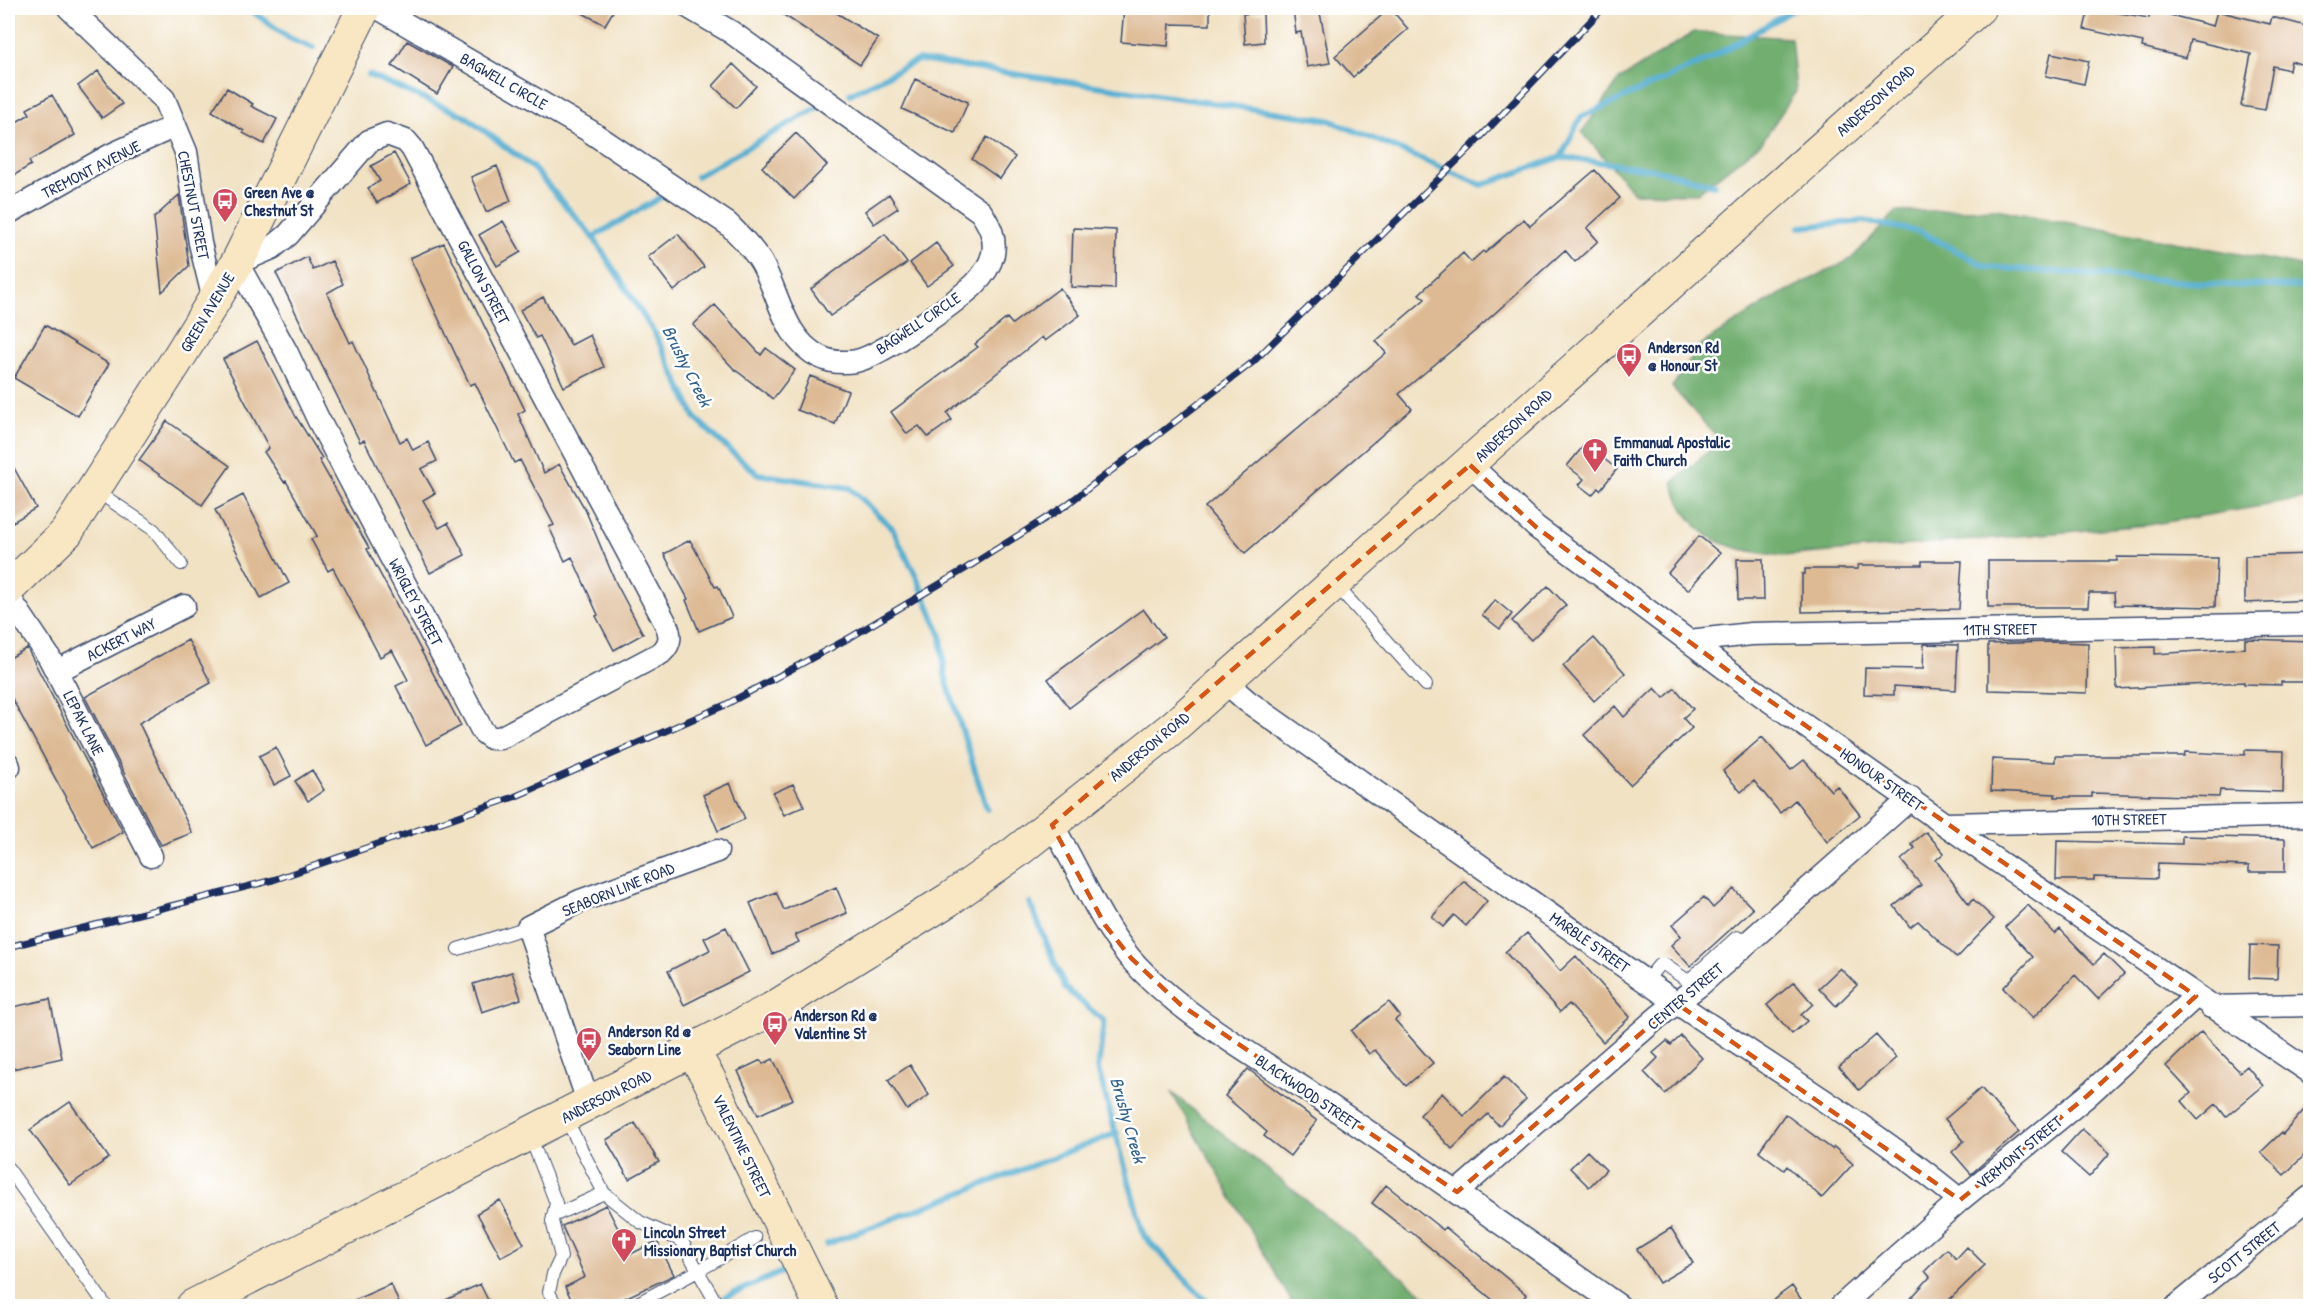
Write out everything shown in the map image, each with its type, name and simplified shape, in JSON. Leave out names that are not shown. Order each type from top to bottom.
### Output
[{"type":"main road","name":"GREEN AVENUE","points":[[8,589],[66,533],[214,300],[237,262],[364,8]]},
{"type":"main road","name":"ANDERSON ROAD","points":[[193,1306],[693,1052],[818,982],[948,900],[1052,825],[1172,728],[1470,465],[1979,8]]},
{"type":"main road","name":"VALENTINE STREET","points":[[693,1052],[709,1078],[821,1306]]},
{"type":"street","name":"CHESTNUT STREET","points":[[69,8],[164,99],[186,152],[200,243],[214,300]]},
{"type":"street","name":"BAGWELL CIRCLE","points":[[378,8],[588,130],[728,224],[747,243],[761,263],[795,334],[819,356],[835,362],[855,361],[883,350],[973,285],[986,271],[993,255],[991,228],[981,212],[731,32],[690,8]]},
{"type":"street","name":"TREMONT AVENUE","points":[[8,213],[111,155],[175,126]]},
{"type":"street","name":"GALLON STREET","points":[[237,262],[272,248],[288,236],[369,141],[387,134],[406,141],[665,622]]},
{"type":"street","name":"WRIGLEY STREET","points":[[237,262],[286,351],[318,419],[483,732],[491,738],[500,738],[661,653],[668,647],[671,638],[665,622]]},
{"type":"street","name":"HONOUR STREET","points":[[1470,465],[1536,527],[1750,687],[1988,854],[2310,1072]]},
{"type":"street","name":"LEPAK LANE","points":[[8,596],[33,629],[57,671],[151,856]]},
{"type":"street","name":"ACKERT WAY","points":[[57,671],[184,606]]},
{"type":"street","name":"11TH STREET","points":[[1689,641],[1751,634],[2310,624]]},
{"type":"street","name":"MARBLE STREET","points":[[1223,681],[1247,701],[1676,1003],[1875,1137],[1960,1200]]},
{"type":"street","name":"CENTER STREET","points":[[1457,1191],[1676,1003],[1692,984],[1782,912],[1911,798]]},
{"type":"street","name":"10TH STREET","points":[[1948,824],[2310,815]]},
{"type":"street","name":"BLACKWOOD STREET","points":[[1052,825],[1068,851],[1105,925],[1157,986],[1230,1039],[1457,1191],[1619,1306]]},
{"type":"street","name":"SEABORN LINE ROAD","points":[[528,927],[580,901],[717,851]]},
{"type":"street","points":[[528,927],[577,1111]]},
{"type":"street","points":[[2204,1001],[2310,1005]]},
{"type":"street","name":"VERMONT STREET","points":[[1841,1306],[1960,1200],[2204,1001]]},
{"type":"street","name":"SCOTT STREET","points":[[2177,1306],[2310,1197]]},
{"type":"lane","points":[[94,489],[154,530],[182,564]]},
{"type":"lane","points":[[1334,584],[1426,685]]},
{"type":"lane","points":[[458,949],[528,927]]},
{"type":"lane","points":[[1646,981],[1659,964],[1665,965],[1692,984]]},
{"type":"lane","points":[[577,1111],[604,1193],[640,1222],[682,1241],[718,1306]]},
{"type":"lane","points":[[529,1135],[556,1203],[552,1221],[561,1257],[553,1274],[549,1292],[556,1306]]},
{"type":"lane","points":[[8,1168],[106,1306]]},
{"type":"lane","points":[[553,1216],[604,1193]]},
{"type":"lane","points":[[632,1306],[755,1238]]},
{"type":"highlighted area","points":[[1470,465],[1536,527],[1750,687],[2196,996],[2087,1096],[1960,1200],[1676,1003],[1457,1192],[1181,1005],[1131,958],[1105,925],[1052,825]]},
{"type":"green space","points":[[1694,32],[1791,38],[1796,91],[1762,142],[1696,194],[1634,193],[1582,132],[1620,79]]},
{"type":"green space","points":[[1996,209],[2310,268],[2310,498],[2148,525],[1783,556],[1728,545],[1700,530],[1689,518],[1680,502],[1673,482],[1720,441],[1672,387],[1699,346],[1775,297],[1851,259],[1896,212]]},
{"type":"green space","points":[[1171,1092],[1438,1306],[1294,1306]]},
{"type":"building","points":[[573,8],[615,8],[605,25]]},
{"type":"building","points":[[773,8],[829,8],[878,39],[860,65]]},
{"type":"building","points":[[1124,8],[1210,8],[1210,25],[1170,24],[1168,46],[1121,42]]},
{"type":"building","points":[[1293,8],[1319,8],[1330,63],[1307,67],[1301,32],[1296,33]]},
{"type":"building","points":[[1390,8],[1408,29],[1353,77],[1335,56]]},
{"type":"building","points":[[2089,8],[2149,18],[2151,10],[2213,26],[2217,11],[2270,24],[2272,17],[2310,27],[2310,67],[2291,61],[2289,70],[2273,66],[2265,110],[2241,106],[2251,54],[2190,40],[2186,58],[2142,47],[2143,42],[2084,29]]},
{"type":"building","points":[[1263,13],[1264,42],[1245,44],[1243,14]]},
{"type":"building","points":[[407,41],[453,67],[437,94],[392,66]]},
{"type":"building","points":[[2051,53],[2089,61],[2084,84],[2046,76]]},
{"type":"building","points":[[733,64],[756,86],[736,108],[713,86]]},
{"type":"building","points":[[98,71],[122,104],[102,118],[78,86]]},
{"type":"building","points":[[915,79],[968,102],[955,133],[902,109]]},
{"type":"building","points":[[227,88],[253,104],[251,106],[277,119],[264,144],[243,133],[244,131],[212,111]]},
{"type":"building","points":[[52,95],[75,135],[29,161],[31,165],[8,179],[8,127],[30,114],[27,109]]},
{"type":"building","points":[[796,133],[827,165],[794,199],[762,167]]},
{"type":"building","points":[[987,137],[1015,157],[1000,179],[972,159]]},
{"type":"building","points":[[394,153],[411,184],[377,203],[368,188],[380,181],[371,166]]},
{"type":"building","points":[[497,166],[511,201],[486,212],[471,177]]},
{"type":"building","points":[[1595,170],[1620,198],[1587,228],[1598,241],[1575,262],[1565,250],[1474,332],[1399,394],[1412,409],[1245,553],[1205,507],[1386,353],[1376,341],[1425,299],[1419,294],[1463,253],[1471,262],[1483,251],[1485,253],[1524,219],[1530,226]]},
{"type":"building","points":[[889,194],[898,208],[874,224],[865,211]]},
{"type":"building","points":[[179,195],[189,266],[162,292],[154,218]]},
{"type":"building","points":[[503,221],[521,252],[497,266],[479,235]]},
{"type":"building","points":[[1073,228],[1116,230],[1115,289],[1071,287]]},
{"type":"building","points":[[678,234],[704,267],[674,291],[648,257]]},
{"type":"building","points":[[885,234],[907,263],[830,316],[811,289]]},
{"type":"building","points":[[444,243],[525,410],[518,414],[544,473],[559,464],[585,509],[616,583],[643,634],[614,650],[596,616],[598,615],[572,557],[565,561],[549,527],[554,525],[520,460],[514,463],[475,383],[470,385],[410,258]]},
{"type":"building","points":[[936,243],[954,266],[927,286],[910,263]]},
{"type":"building","points":[[307,257],[313,270],[332,261],[343,284],[327,293],[350,343],[353,341],[400,442],[407,438],[413,450],[428,442],[437,461],[421,469],[435,493],[423,500],[439,528],[448,523],[465,555],[430,573],[364,440],[360,442],[276,273]]},
{"type":"building","points":[[1060,288],[1080,315],[1045,341],[1042,337],[947,413],[952,420],[928,437],[919,426],[907,434],[891,412],[978,347],[975,344],[1007,318],[1012,324]]},
{"type":"building","points":[[543,297],[571,345],[590,335],[604,367],[564,387],[540,336],[536,338],[520,310]]},
{"type":"building","points":[[715,305],[761,355],[766,348],[795,370],[773,399],[733,368],[693,325]]},
{"type":"building","points":[[45,325],[109,364],[78,416],[14,378]]},
{"type":"building","points":[[257,341],[296,417],[322,458],[319,460],[369,548],[367,549],[461,726],[426,745],[396,686],[408,680],[392,650],[380,657],[333,568],[328,571],[311,539],[317,536],[286,481],[284,482],[264,452],[269,448],[223,359]]},
{"type":"building","points":[[810,376],[848,391],[835,424],[797,410]]},
{"type":"building","points":[[167,421],[230,466],[202,505],[139,460]]},
{"type":"building","name":"Emmanual Apostalic Faith Church","points":[[1585,444],[1617,469],[1600,490],[1598,488],[1592,495],[1579,485],[1584,479],[1567,466]]},
{"type":"building","points":[[8,457],[36,508],[8,525]]},
{"type":"building","points":[[243,495],[289,583],[261,598],[215,510]]},
{"type":"building","points":[[1699,536],[1720,553],[1688,590],[1668,573]]},
{"type":"building","points":[[690,540],[715,587],[718,586],[732,617],[699,631],[686,600],[688,599],[664,554]]},
{"type":"building","points":[[2310,554],[2310,600],[2245,603],[2245,556]]},
{"type":"building","points":[[2117,557],[2217,558],[2215,607],[2115,605],[2114,593],[2089,593],[2088,607],[1988,607],[1988,561],[2117,561]]},
{"type":"building","points":[[1737,559],[1763,559],[1764,600],[1738,600]]},
{"type":"building","points":[[1922,561],[1962,561],[1959,609],[1802,612],[1802,574],[1805,574],[1805,569],[1858,569],[1858,565],[1922,565]]},
{"type":"building","points":[[1548,586],[1566,605],[1531,640],[1512,621]]},
{"type":"building","points":[[1495,600],[1512,614],[1500,629],[1482,615]]},
{"type":"building","points":[[1143,609],[1164,637],[1069,708],[1048,679]]},
{"type":"building","points":[[1594,638],[1625,673],[1594,701],[1563,666]]},
{"type":"building","points":[[2245,639],[2310,641],[2310,682],[2281,682],[2281,685],[2244,684],[2244,682],[2117,689],[2116,648],[2155,647],[2155,654],[2245,648]]},
{"type":"building","points":[[188,640],[211,683],[139,723],[192,833],[161,845],[85,697]]},
{"type":"building","points":[[2088,643],[2087,693],[1988,690],[1988,644]]},
{"type":"building","points":[[1924,644],[1958,645],[1956,690],[1894,686],[1894,695],[1864,694],[1865,668],[1923,669]]},
{"type":"building","points":[[27,648],[123,832],[93,848],[8,691],[8,659]]},
{"type":"building","points":[[1655,688],[1664,698],[1675,688],[1693,709],[1683,718],[1692,728],[1630,785],[1584,735],[1615,706],[1624,717]]},
{"type":"building","points":[[1762,737],[1791,770],[1804,760],[1831,791],[1837,786],[1860,815],[1827,842],[1795,800],[1780,813],[1754,781],[1741,792],[1723,771]]},
{"type":"building","points":[[276,747],[291,776],[274,785],[259,756]]},
{"type":"building","points":[[2245,750],[2284,751],[2283,792],[2220,790],[2219,797],[2092,793],[2092,797],[2055,797],[2055,794],[1991,791],[1992,759],[2055,762],[2055,756],[2184,756],[2185,752],[2245,755]]},
{"type":"building","points":[[312,770],[324,790],[308,801],[295,781]]},
{"type":"building","points":[[730,783],[745,819],[718,831],[703,795]]},
{"type":"building","points":[[793,784],[804,806],[784,815],[773,793]]},
{"type":"building","points":[[1926,832],[1944,853],[1936,860],[1969,904],[1973,899],[1994,919],[1957,958],[1918,921],[1910,927],[1894,906],[1921,885],[1901,860],[1915,848],[1911,844]]},
{"type":"building","points":[[2182,836],[2285,839],[2285,872],[2249,872],[2249,866],[2158,863],[2157,879],[2094,877],[2094,880],[2056,880],[2057,841],[2182,844]]},
{"type":"building","points":[[1464,881],[1487,901],[1466,926],[1454,915],[1443,927],[1432,917]]},
{"type":"building","points":[[836,887],[847,913],[795,935],[799,942],[772,954],[750,903],[776,892],[784,910]]},
{"type":"building","points":[[1734,889],[1753,909],[1690,966],[1671,945],[1681,936],[1672,925],[1704,897],[1713,908]]},
{"type":"building","points":[[2028,905],[2055,934],[2060,929],[2094,964],[2104,954],[2124,974],[2098,999],[2075,975],[2033,1018],[2003,988],[2033,957],[2005,927]]},
{"type":"building","points":[[726,927],[749,972],[684,1005],[668,971],[710,950],[704,938]]},
{"type":"building","points":[[1527,933],[1560,971],[1576,956],[1630,1017],[1603,1042],[1569,1004],[1560,1012],[1505,952]]},
{"type":"building","points":[[2250,945],[2278,946],[2277,979],[2249,978]]},
{"type":"building","points":[[1840,968],[1857,985],[1836,1006],[1819,988]]},
{"type":"building","points":[[512,972],[521,999],[482,1012],[473,984]]},
{"type":"building","points":[[1794,982],[1813,1004],[1801,1015],[1807,1021],[1792,1034],[1767,1005]]},
{"type":"building","points":[[50,999],[62,1058],[8,1070],[8,1008]]},
{"type":"building","points":[[1389,1002],[1400,1016],[1395,1020],[1433,1063],[1406,1086],[1375,1050],[1369,1054],[1351,1031]]},
{"type":"building","points":[[2201,1032],[2240,1072],[2247,1066],[2263,1086],[2226,1117],[2216,1104],[2198,1120],[2182,1101],[2191,1093],[2166,1066]]},
{"type":"building","points":[[1876,1035],[1896,1058],[1859,1090],[1839,1067]]},
{"type":"building","points":[[1681,1036],[1702,1058],[1665,1094],[1644,1072],[1658,1058],[1653,1053],[1667,1041],[1671,1045]]},
{"type":"building","points":[[773,1059],[793,1099],[758,1115],[738,1071],[761,1060],[763,1064]]},
{"type":"building","points":[[910,1065],[929,1095],[907,1110],[888,1080]]},
{"type":"building","points":[[1248,1069],[1317,1121],[1290,1156],[1264,1136],[1267,1132],[1225,1096]]},
{"type":"building","points":[[1504,1077],[1526,1099],[1499,1126],[1488,1114],[1452,1149],[1420,1115],[1442,1093],[1464,1116]]},
{"type":"building","points":[[1981,1088],[2019,1132],[1971,1174],[1952,1152],[1964,1141],[1945,1119]]},
{"type":"building","points":[[70,1102],[109,1158],[70,1185],[30,1130]]},
{"type":"building","points":[[2310,1103],[2310,1150],[2284,1175],[2261,1152],[2281,1133],[2283,1134]]},
{"type":"building","points":[[1785,1114],[1832,1149],[1834,1147],[1853,1164],[1822,1198],[1787,1166],[1784,1170],[1759,1151]]},
{"type":"building","points":[[635,1123],[659,1162],[629,1179],[606,1140]]},
{"type":"building","points":[[2082,1129],[2110,1153],[2089,1177],[2061,1152]]},
{"type":"building","points":[[1587,1151],[1606,1170],[1589,1187],[1570,1168]]},
{"type":"building","points":[[1386,1185],[1443,1230],[1445,1227],[1527,1295],[1518,1306],[1500,1306],[1410,1231],[1372,1203]]},
{"type":"building","points":[[500,1200],[524,1244],[501,1257],[477,1213]]},
{"type":"building","name":"Lincoln Street Missionary Baptist Church","points":[[606,1205],[631,1254],[657,1241],[674,1275],[608,1306],[575,1306],[565,1287],[585,1277],[562,1226]]},
{"type":"building","points":[[1671,1228],[1693,1263],[1659,1283],[1637,1249]]},
{"type":"building","points":[[1967,1247],[1985,1265],[1943,1306],[1904,1306],[1930,1277],[1925,1271],[1947,1249],[1956,1259]]},
{"type":"building","points":[[391,1284],[400,1306],[341,1306]]},
{"type":"building","points":[[480,1284],[491,1306],[433,1306]]},
{"type":"building","points":[[1792,1286],[1801,1299],[1791,1306],[1765,1306]]},
{"type":"waterway","name":"Brushy Creek","points":[[248,8],[289,38],[313,48]]},
{"type":"waterway","points":[[1561,157],[1581,117],[1709,59],[1796,8]]},
{"type":"waterway","points":[[850,94],[918,60],[1329,120],[1482,185],[1561,157],[1657,170],[1714,185]]},
{"type":"waterway","name":"Brushy Creek","points":[[369,75],[465,116],[532,167],[593,237],[655,334],[696,419],[734,454],[758,474],[850,488],[892,528],[918,580],[941,636],[945,676],[987,809]]},
{"type":"waterway","points":[[697,176],[817,108]]},
{"type":"waterway","points":[[593,237],[663,196]]},
{"type":"waterway","points":[[1800,227],[1864,221],[1921,232],[1987,267],[2227,285],[2310,287]]},
{"type":"waterway","name":"Brushy Creek","points":[[1030,903],[1065,988],[1104,1021],[1098,1069],[1144,1236],[1211,1306]]},
{"type":"waterway","points":[[827,1244],[1117,1133]]},
{"type":"waterway","points":[[725,1297],[782,1272]]},
{"type":"railway","points":[[8,947],[273,880],[514,797],[725,705],[851,637],[1065,506],[1253,362],[1473,145],[1603,8]]},
{"type":"place","name":"Green Ave @ Chestnut St","points":[[225,224]]},
{"type":"place","name":"Anderson Rd @ Honour St","points":[[1629,379]]},
{"type":"place","name":"Emmanual Apostalic Faith Church","points":[[1595,474]]},
{"type":"place","name":"Anderson Rd @ Valentine St","points":[[775,1047]]},
{"type":"place","name":"Anderson Rd @ Seaborn Line","points":[[589,1063]]},
{"type":"place","name":"Lincoln Street Missionary Baptist Church","points":[[624,1264]]}]
